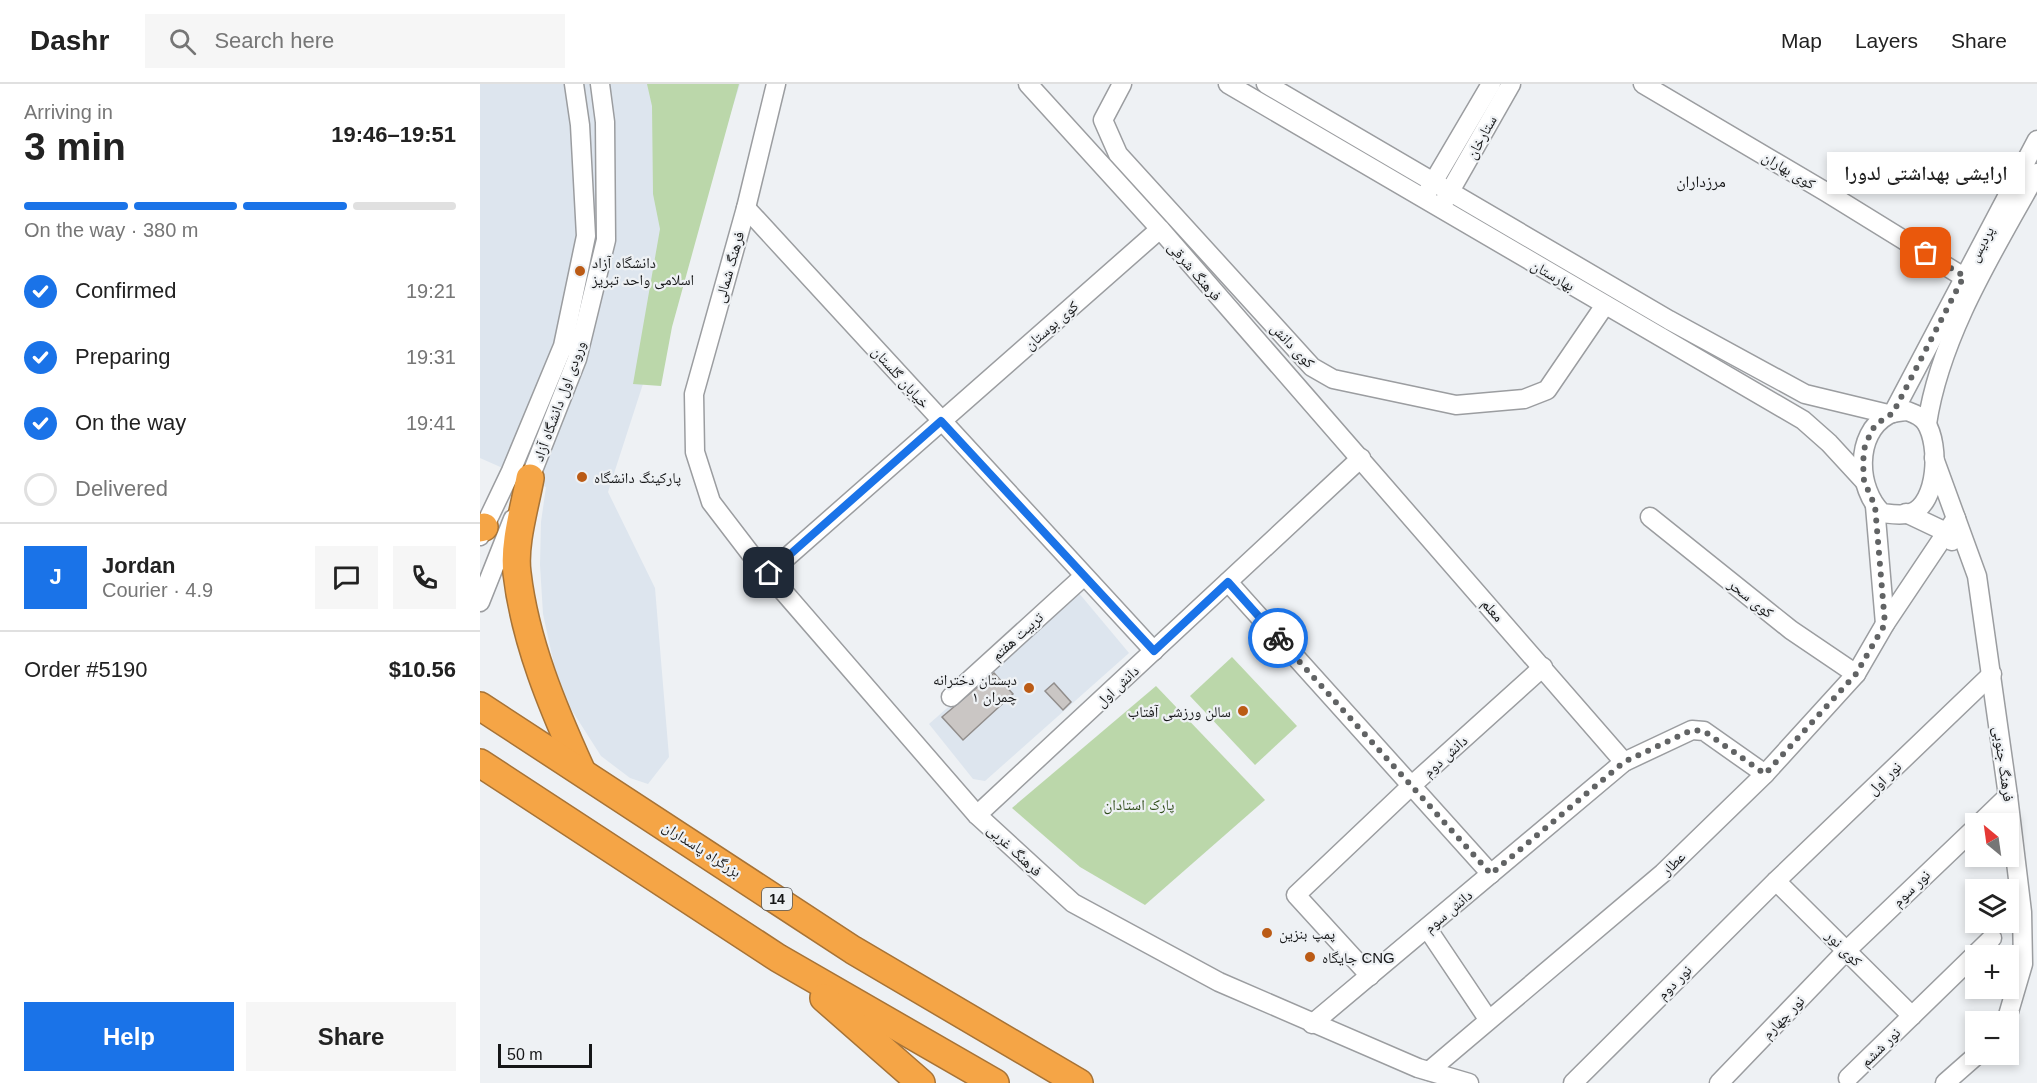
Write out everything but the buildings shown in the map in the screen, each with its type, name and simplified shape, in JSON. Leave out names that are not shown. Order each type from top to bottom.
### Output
[{"type":"highway","points":[[520,474],[521,525],[516,572],[551,705],[581,770]]},
{"type":"highway","name":"بزرگراه پاسداران","points":[[480,706],[854,950],[1079,1083]]},
{"type":"highway","points":[[480,763],[778,958],[995,1083]]},
{"type":"highway","points":[[778,958],[921,1083]]},
{"type":"street","points":[[480,602],[487,532],[520,474],[534,413],[563,346],[586,236],[580,125],[574,84]]},
{"type":"street","name":"ورودی اول دانشگاه آزاد","points":[[520,474],[555,420],[577,359],[606,240],[605,122],[600,84]]},
{"type":"street","name":"فرهنگ شمالی","points":[[695,452],[694,394],[746,208],[776,84]]},
{"type":"street","name":"فرهنگ شرقی","points":[[1028,84],[1160,229],[1361,458]]},
{"type":"street","name":"کوی دانش","points":[[1122,84],[1103,120],[1107,136],[1118,154],[1312,367],[1333,379],[1456,405],[1524,399],[1547,390],[1605,305]]},
{"type":"street","name":"بهارستان","points":[[1228,84],[1803,420],[1829,443],[1864,481]]},
{"type":"street","name":"بهارستان","points":[[1266,84],[1669,320],[1805,394],[1891,414]]},
{"type":"street","name":"ستارخان","points":[[1424,200],[1432,180],[1491,84]]},
{"type":"street","name":"ستارخان","points":[[1440,209],[1511,84]]},
{"type":"street","name":"کوی بهاران","points":[[1643,84],[1970,280]]},
{"type":"street","points":[[580,125],[605,122]]},
{"type":"street","name":"پردیس","points":[[1927,424],[1930,401],[1970,280],[2037,140]]},
{"type":"street","name":"پردیس","points":[[1891,414],[1970,280],[2037,173]]},
{"type":"street","name":"خیابان گلستان","points":[[746,208],[1154,651]]},
{"type":"street","name":"کوی بوستان","points":[[769,573],[1160,229]]},
{"type":"street","points":[[1875,506],[1882,513],[1906,513],[1926,501],[1931,487],[1934,458],[1927,424],[1918,414],[1906,411],[1891,414],[1875,425],[1865,445],[1864,481],[1875,506],[1885,624]]},
{"type":"street","points":[[534,413],[555,420]]},
{"type":"street","name":"فرهنگ غربی","points":[[695,452],[711,502],[750,554],[769,573],[977,815],[1073,903],[1219,982],[1312,1024],[1429,1071],[1469,1083]]},
{"type":"street","name":"دانش اول","points":[[977,815],[1361,458]]},
{"type":"street","name":"معلم","points":[[1361,458],[1624,762]]},
{"type":"street","name":"فرهنگ جنوبی","points":[[1934,458],[1951,525],[1977,576],[1992,674],[2022,912],[2023,964],[2009,1011]]},
{"type":"street","name":"فرهنگ جنوبی","points":[[1906,513],[1951,525]]},
{"type":"street","name":"کوی سحر","points":[[1650,517],[1791,630],[1856,674]]},
{"type":"street","name":"عطار","points":[[1429,1071],[1663,873],[1765,774],[1856,674],[1885,624],[1951,525]]},
{"type":"street","name":"تربیت هفتم","points":[[951,697],[1084,576]]},
{"type":"street","points":[[1228,582],[1491,874]]},
{"type":"street","name":"دانش دوم","points":[[1370,976],[1296,895],[1411,786],[1543,667]]},
{"type":"street","name":"نور اول","points":[[1776,881],[1992,674]]},
{"type":"street","name":"دانش سوم","points":[[1312,1024],[1624,762],[1692,730],[1704,731],[1765,774]]},
{"type":"street","points":[[1990,813],[2008,796]]},
{"type":"street","name":"نور سوم","points":[[1847,950],[1965,837]]},
{"type":"street","name":"کوی نور","points":[[1776,881],[1912,1016]]},
{"type":"street","name":"نور دوم","points":[[1573,1083],[1776,881]]},
{"type":"street","points":[[1427,928],[1488,1019]]},
{"type":"street","name":"نور ششم","points":[[1848,1078],[1992,938]]},
{"type":"street","name":"نور چهارم","points":[[1719,1083],[1847,950]]},
{"type":"street","points":[[1945,1083],[1965,1065]]},
{"type":"shaded area","name":"دانشگاه آزاد اسلامی واحد تبریز","points":[[480,84],[740,84],[608,492],[655,588],[669,757],[648,784],[630,778],[601,756],[571,709],[555,669],[543,614],[540,565],[541,522],[546,487],[480,458]]},
{"type":"shaded area","name":"دبستان دخترانه چمران ۱","points":[[1078,592],[1129,653],[985,781],[973,779],[929,724]]},
{"type":"green space","points":[[647,84],[739,84],[672,327],[661,386],[633,384],[660,229],[653,194],[652,106]]},
{"type":"green space","name":"سالن ورزشی آفتاب","points":[[1232,657],[1297,726],[1255,765],[1190,696]]},
{"type":"green space","name":"پارک استادان","points":[[1156,686],[1265,800],[1145,905],[1080,867],[1012,808]]},
{"type":"way so far","points":[[1278,638],[1491,874],[1624,762],[1648,753],[1677,735],[1692,730],[1704,731],[1765,774],[1834,702],[1856,674],[1885,624],[1875,506],[1864,481],[1865,445],[1875,425],[1888,414],[1893,413],[1964,276],[1926,253]]},
{"type":"place","name":"ارایشی بهداشتی لدورا","points":[[1926,253]]},
{"type":"place","name":"دانشگاه آزاد اسلامی واحد تبریز","points":[[580,271]]},
{"type":"place","name":"پارکینگ دانشگاه","points":[[582,477]]},
{"type":"place","name":"دبستان دخترانه چمران ۱","points":[[1029,688]]},
{"type":"place","name":"سالن ورزشی آفتاب","points":[[1243,711]]},
{"type":"place","name":"پمپ بنزین","points":[[1267,933]]},
{"type":"place","name":"جایگاه CNG","points":[[1310,957]]},
{"type":"district","name":"مرزداران","points":[[1701,181]]},
{"type":"route","points":[[769,573],[817,528],[941,421],[1154,651],[1228,582],[1278,638]]}]
